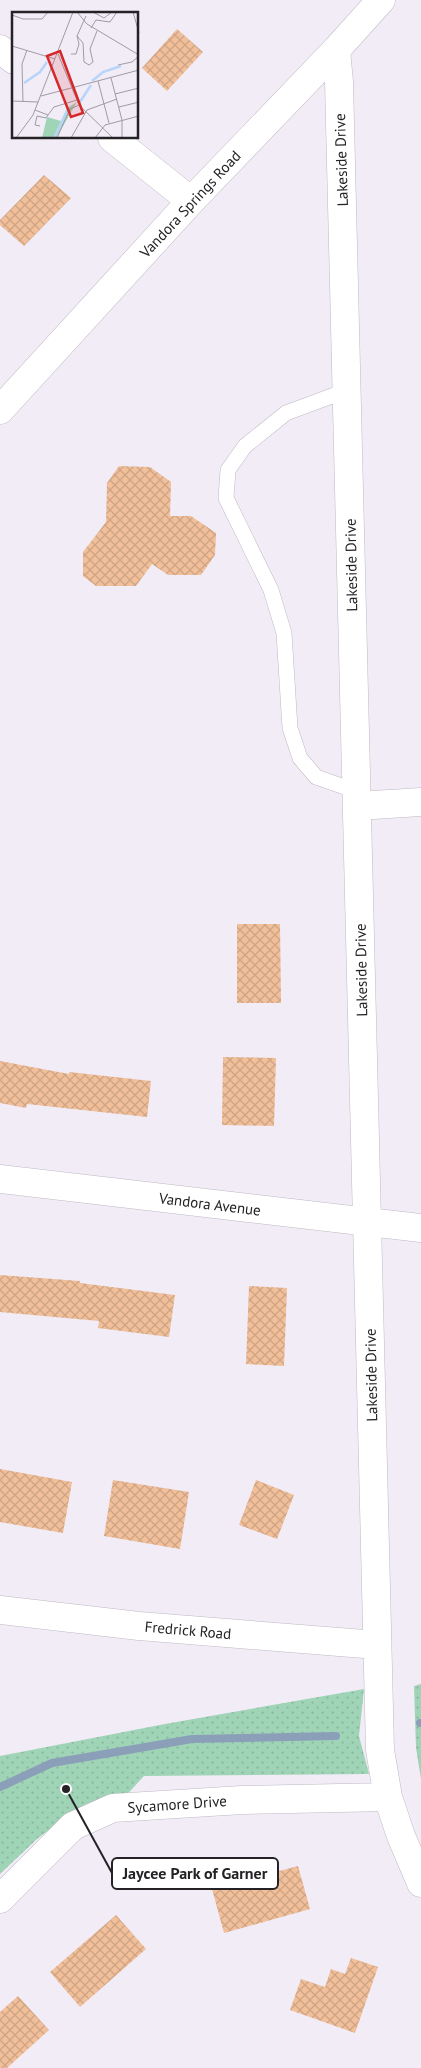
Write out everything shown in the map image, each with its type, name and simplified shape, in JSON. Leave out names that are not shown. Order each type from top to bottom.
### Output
[{"type":"street","name":"Vandora Springs Road","points":[[0,410],[192,200],[336,50],[381,0]]},
{"type":"street","points":[[0,49],[12,58]]},
{"type":"street","name":"Lakeside Drive","points":[[336,50],[339,82],[348,390],[356,799],[380,1750],[388,1797],[401,1836],[421,1883]]},
{"type":"street","points":[[113,139],[192,200]]},
{"type":"street","points":[[356,799],[421,802]]},
{"type":"street","name":"Vandora Avenue","points":[[0,1180],[421,1228]]},
{"type":"street","name":"Fredrick Road","points":[[0,1610],[139,1626],[377,1645]]},
{"type":"street","name":"Sycamore Drive","points":[[0,1899],[73,1826],[113,1808],[242,1800],[388,1797]]},
{"type":"lane","points":[[348,390],[286,414],[245,446],[228,470],[226,498],[272,590],[284,633],[290,728],[300,758],[316,776],[356,799]]},
{"type":"green space","points":[[421,1684],[421,1779],[416,1748],[414,1686]]},
{"type":"green space","points":[[364,1689],[359,1736],[369,1774],[144,1776],[120,1802],[75,1814],[54,1826],[37,1839],[0,1874],[0,1756],[165,1724]]},
{"type":"building","points":[[177,29],[203,52],[167,91],[142,68]]},
{"type":"building","points":[[44,175],[71,198],[24,246],[0,225],[0,220]]},
{"type":"building","points":[[119,466],[150,467],[171,482],[170,516],[191,516],[216,533],[215,555],[201,575],[168,575],[152,564],[136,586],[96,586],[83,576],[83,552],[106,522],[107,483]]},
{"type":"building","points":[[237,924],[280,924],[281,1003],[237,1003]]},
{"type":"building","points":[[223,1057],[276,1058],[274,1126],[222,1125]]},
{"type":"building","points":[[0,1061],[69,1074],[69,1072],[151,1081],[147,1117],[27,1104],[26,1108],[0,1103]]},
{"type":"building","points":[[0,1275],[80,1281],[80,1283],[175,1295],[169,1337],[98,1328],[99,1321],[0,1312]]},
{"type":"building","points":[[249,1286],[287,1288],[284,1366],[246,1364]]},
{"type":"building","points":[[0,1469],[72,1482],[63,1533],[0,1522]]},
{"type":"building","points":[[113,1480],[189,1492],[180,1549],[104,1536]]},
{"type":"building","points":[[256,1480],[294,1495],[277,1539],[239,1525]]},
{"type":"building","points":[[298,1866],[310,1909],[224,1933],[212,1889]]},
{"type":"building","points":[[116,1915],[146,1949],[80,2007],[50,1972]]},
{"type":"building","points":[[351,1958],[378,1967],[355,2033],[290,2010],[301,1979],[325,1987],[331,1969],[345,1974]]},
{"type":"building","points":[[18,1996],[49,2030],[7,2068],[0,2068],[0,2012]]},
{"type":"waterway","points":[[0,1787],[52,1763],[192,1739],[336,1736]]},
{"type":"place","name":"Jaycee Park of Garner","points":[[66,1789]]}]
